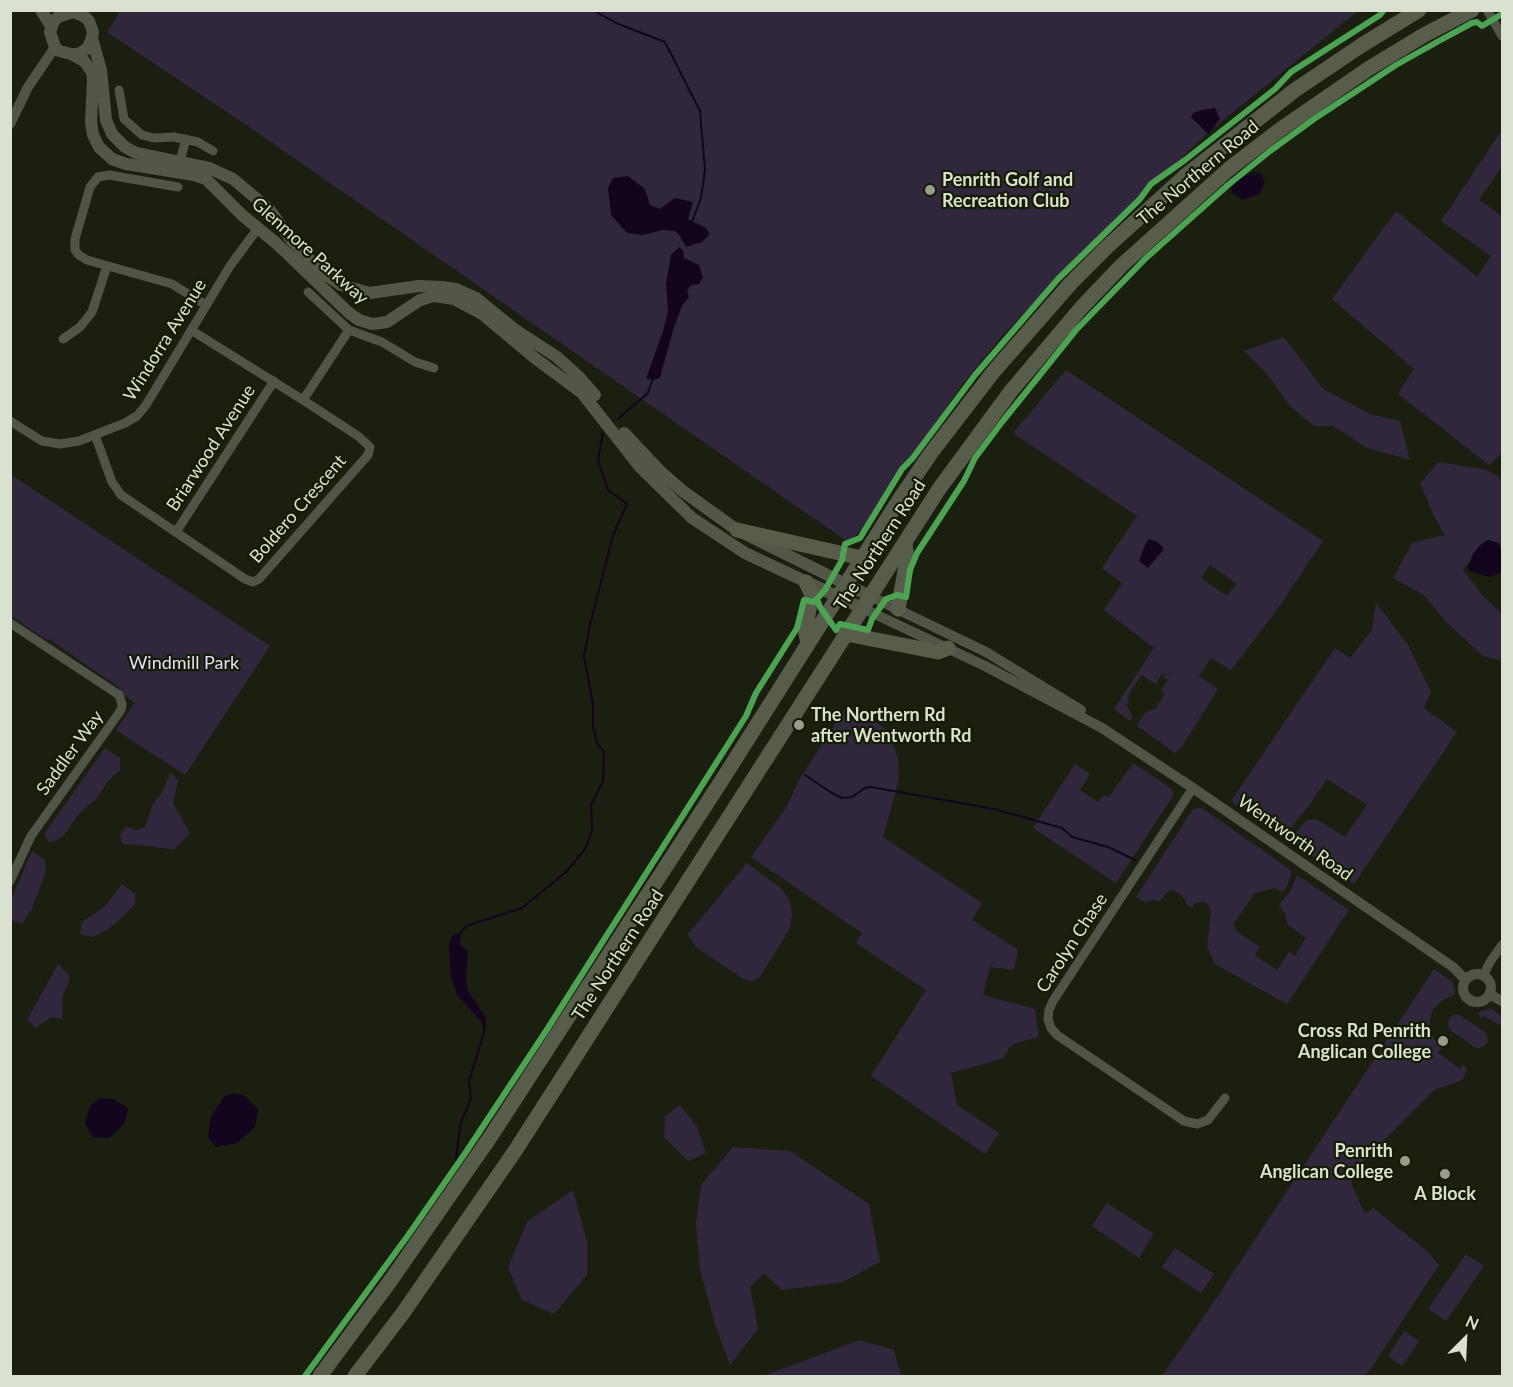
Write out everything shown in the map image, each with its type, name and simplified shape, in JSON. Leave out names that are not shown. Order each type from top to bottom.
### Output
[{"type":"highway","name":"The Northern Road","points":[[355,1377],[403,1313],[515,1150],[939,489],[1011,391],[1081,308],[1138,250],[1230,168],[1298,117],[1378,63],[1472,10]]},
{"type":"highway","name":"The Northern Road","points":[[320,1377],[491,1136],[862,558],[919,471],[975,394],[1019,341],[1107,246],[1184,177],[1264,112],[1412,12]]},
{"type":"highway","points":[[737,530],[862,558]]},
{"type":"highway","points":[[898,609],[907,560],[904,543]]},
{"type":"highway","points":[[806,582],[812,594],[806,629],[808,643]]},
{"type":"highway","points":[[846,634],[938,652],[948,648]]},
{"type":"main road","points":[[41,10],[51,27]]},
{"type":"main road","points":[[71,11],[89,21],[93,32],[92,38],[87,49],[78,54],[59,51],[50,37],[51,27],[58,17],[71,11]]},
{"type":"main road","name":"Glenmore Parkway","points":[[92,38],[101,70],[106,120],[112,134],[120,144],[136,153],[209,168],[233,179],[269,209],[301,259],[352,315],[368,323],[378,324],[392,320],[420,300],[430,296],[444,296],[458,301],[488,318],[605,413]]},
{"type":"main road","name":"Glenmore Parkway","points":[[71,54],[84,61],[92,72],[92,130],[97,143],[116,162],[190,174],[206,179],[258,228],[341,285],[377,293],[419,286],[435,286],[469,295],[568,367],[594,393],[605,413],[654,482],[692,518],[737,548],[806,582],[842,590]]},
{"type":"main road","name":"Glenmore Parkway","points":[[620,434],[676,485],[737,530],[866,602]]},
{"type":"street","points":[[1486,10],[1503,36]]},
{"type":"street","points":[[10,124],[36,73],[55,47]]},
{"type":"street","points":[[119,90],[124,118],[142,135],[154,138],[174,136],[201,143],[213,152]]},
{"type":"street","points":[[180,161],[186,139]]},
{"type":"street","points":[[178,187],[107,175],[98,177],[93,182],[75,246],[82,258],[172,284],[206,305]]},
{"type":"street","name":"Windorra Avenue","points":[[10,421],[35,438],[54,444],[73,442],[95,435],[125,423],[140,413],[234,260],[258,228]]},
{"type":"street","points":[[63,339],[80,327],[91,315],[107,266]]},
{"type":"street","points":[[308,292],[349,330],[382,342],[411,360],[434,368]]},
{"type":"street","name":"Boldero Crescent","points":[[95,435],[116,489],[129,502],[245,579],[253,582],[259,579],[370,452],[368,444],[274,381],[191,330]]},
{"type":"street","points":[[303,400],[349,330]]},
{"type":"street","name":"Briarwood Avenue","points":[[176,532],[274,381]]},
{"type":"street","name":"Wentworth Road","points":[[866,602],[898,609],[956,636],[1026,675],[1090,716],[1102,728]]},
{"type":"street","name":"Wentworth Road","points":[[866,602],[948,648],[1102,728],[1453,967],[1466,980]]},
{"type":"street","name":"Saddler Way","points":[[10,623],[119,695],[123,704],[121,710],[30,836],[10,880]]},
{"type":"street","name":"Carolyn Chase","points":[[1193,788],[1053,1001],[1048,1019],[1057,1035],[1184,1121],[1197,1124],[1208,1120],[1225,1098]]},
{"type":"street","points":[[1483,976],[1503,945]]},
{"type":"street","points":[[1473,974],[1483,976],[1491,985],[1489,994],[1480,1001],[1472,1001],[1463,991],[1466,980],[1473,974]]},
{"type":"street","points":[[1489,994],[1503,1001]]},
{"type":"green space","points":[[121,10],[1358,11],[1211,130],[1090,245],[1002,336],[958,390],[866,526],[848,542],[239,120],[107,32]]},
{"type":"green space","points":[[1502,130],[1502,166],[1479,200],[1502,216],[1502,453],[1489,465],[1398,394],[1414,369],[1332,299],[1396,211],[1477,277],[1491,256],[1441,221]]},
{"type":"green space","points":[[1284,337],[1323,389],[1370,414],[1400,421],[1410,460],[1367,448],[1333,426],[1314,426],[1290,406],[1267,374],[1244,351]]},
{"type":"green space","points":[[1066,370],[1323,541],[1277,610],[1231,670],[1211,658],[1199,676],[1218,689],[1181,748],[1175,753],[1137,726],[1146,712],[1155,709],[1165,694],[1161,690],[1168,680],[1163,676],[1172,673],[1162,674],[1156,684],[1141,675],[1130,692],[1128,700],[1127,705],[1133,717],[1130,721],[1114,709],[1154,648],[1104,610],[1122,583],[1102,568],[1137,516],[1013,433]],"holes":[[[1210,565],[1237,584],[1227,596],[1201,578]]]},
{"type":"green space","points":[[1439,462],[1487,470],[1502,479],[1502,552],[1482,544],[1463,570],[1483,596],[1502,614],[1502,661],[1483,656],[1446,622],[1425,596],[1393,578],[1412,543],[1445,535],[1420,483]]},
{"type":"green space","name":"Windmill Park","points":[[10,474],[270,646],[185,775],[116,730],[135,703],[118,691],[120,688],[11,616]]},
{"type":"green space","points":[[1376,603],[1408,645],[1431,692],[1424,708],[1457,732],[1354,884],[1289,840],[1307,820],[1318,820],[1345,837],[1367,805],[1327,779],[1284,836],[1231,801],[1335,648],[1350,658],[1372,630]]},
{"type":"green space","points":[[848,704],[883,727],[898,759],[899,779],[883,837],[982,903],[972,920],[1018,950],[1014,970],[990,967],[983,995],[1035,1009],[1039,1037],[1016,1043],[1009,1048],[1004,1058],[951,1073],[957,1105],[999,1133],[985,1154],[871,1076],[926,990],[856,943],[862,933],[751,857],[786,808],[799,780]]},
{"type":"green space","points":[[105,748],[120,758],[120,770],[107,782],[98,797],[79,814],[64,835],[55,841],[48,842],[44,834]]},
{"type":"green space","points":[[1133,763],[1172,789],[1173,796],[1116,883],[1033,828],[1075,764],[1090,774],[1080,790],[1098,802],[1105,795],[1109,797]]},
{"type":"green space","points":[[171,772],[178,781],[173,803],[190,833],[174,850],[122,844],[120,836],[126,826],[136,830],[145,827],[153,804],[161,794]]},
{"type":"green space","points":[[1202,808],[1292,871],[1283,892],[1275,888],[1255,893],[1234,923],[1236,931],[1260,947],[1255,955],[1277,970],[1289,952],[1295,956],[1306,938],[1287,924],[1286,915],[1279,905],[1291,890],[1297,875],[1349,910],[1287,1004],[1215,964],[1207,946],[1211,913],[1205,902],[1195,903],[1192,908],[1187,905],[1182,895],[1173,890],[1168,891],[1160,901],[1144,902],[1136,897],[1193,809]]},
{"type":"green space","points":[[32,851],[45,860],[46,871],[31,911],[22,924],[11,920],[11,900]]},
{"type":"green space","points":[[747,863],[782,889],[790,902],[792,915],[790,928],[778,948],[759,978],[751,981],[743,979],[695,946],[688,934]]},
{"type":"green space","points":[[122,884],[135,894],[135,904],[107,930],[93,937],[80,934],[82,922],[104,907]]},
{"type":"green space","points":[[58,964],[69,974],[69,981],[63,995],[62,1019],[51,1017],[36,1028],[27,1020]]},
{"type":"green space","points":[[1434,969],[1453,982],[1455,994],[1443,1000],[1433,1009],[1430,1030],[1434,1039],[1442,1047],[1438,1053],[1460,1068],[1463,1065],[1467,1068],[1463,1080],[1434,1090],[1353,1172],[1352,1185],[1365,1214],[1373,1208],[1426,1250],[1439,1265],[1372,1367],[1364,1376],[1162,1376],[1211,1306]]},
{"type":"green space","points":[[1492,1009],[1502,1016],[1502,1026],[1483,1016],[1481,1019],[1478,1014],[1480,1011]]},
{"type":"green space","points":[[1453,1015],[1460,1015],[1486,1033],[1488,1040],[1486,1045],[1476,1048],[1449,1029],[1448,1021]]},
{"type":"green space","points":[[680,1105],[697,1127],[706,1153],[688,1161],[664,1137],[665,1116]]},
{"type":"green space","points":[[733,1147],[790,1151],[869,1204],[880,1262],[843,1282],[782,1290],[764,1273],[750,1287],[758,1329],[730,1365],[715,1324],[700,1270],[696,1223],[701,1185]]},
{"type":"green space","points":[[573,1190],[587,1242],[587,1275],[554,1314],[522,1300],[508,1268],[527,1222]]},
{"type":"green space","points":[[1107,1203],[1154,1234],[1139,1258],[1092,1226]]},
{"type":"green space","points":[[1175,1248],[1214,1274],[1201,1293],[1162,1267]]},
{"type":"green space","points":[[1466,1254],[1484,1266],[1446,1321],[1428,1309]]},
{"type":"green space","points":[[1404,1331],[1419,1341],[1402,1366],[1388,1356]]},
{"type":"green space","points":[[859,1340],[894,1350],[901,1376],[763,1376]]},
{"type":"shaded area","points":[[1215,108],[1220,119],[1208,134],[1191,117],[1193,113]]},
{"type":"shaded area","points":[[1246,175],[1261,175],[1265,182],[1259,194],[1243,200],[1232,193],[1231,187]]},
{"type":"shaded area","points":[[628,176],[645,189],[650,205],[660,209],[675,198],[693,202],[688,219],[706,228],[710,234],[702,242],[686,247],[675,231],[663,230],[643,235],[627,233],[611,215],[608,188],[613,178]]},
{"type":"shaded area","points":[[679,247],[683,250],[684,258],[699,265],[703,277],[699,284],[691,285],[687,291],[689,297],[682,306],[674,327],[660,378],[646,379],[668,312],[666,283],[671,255]]},
{"type":"shaded area","points":[[1149,539],[1157,542],[1163,550],[1148,568],[1139,561]]},
{"type":"shaded area","points":[[1488,540],[1499,543],[1502,552],[1502,572],[1490,577],[1470,572],[1468,568],[1473,554],[1481,544]]},
{"type":"shaded area","points":[[456,933],[461,936],[460,944],[468,952],[466,980],[468,991],[486,1018],[486,1029],[458,996],[451,977],[450,939]]},
{"type":"shaded area","points":[[234,1093],[245,1096],[258,1109],[255,1127],[237,1143],[216,1147],[208,1137],[211,1117],[224,1096]]},
{"type":"shaded area","points":[[100,1098],[113,1099],[128,1108],[125,1122],[110,1138],[93,1137],[85,1123],[90,1107]]},
{"type":"waterway","points":[[593,10],[616,23],[665,42],[700,111],[705,170],[701,198],[692,222]]},
{"type":"waterway","points":[[1247,177],[1254,172],[1262,176]]},
{"type":"waterway","points":[[619,418],[648,393],[653,378]]},
{"type":"waterway","points":[[458,936],[466,926],[522,908],[567,871],[585,849],[592,831],[591,805],[603,781],[604,752],[597,743],[593,726],[593,704],[584,656],[613,535],[627,504],[608,490],[598,460],[603,432]]},
{"type":"waterway","points":[[805,775],[842,798],[852,797],[865,788],[871,787],[994,809],[1062,828],[1072,837],[1108,847],[1135,860]]},
{"type":"waterway","points":[[456,1160],[460,1125],[471,1098],[469,1081],[484,1027]]},
{"type":"cycle path","points":[[305,1376],[409,1234],[546,1031],[746,716],[756,693],[797,628],[804,600],[814,602],[825,590],[842,560],[845,544],[860,538],[902,469],[975,375],[1058,279],[1140,199],[1151,184],[1275,89],[1291,72],[1380,15],[1384,10]]},
{"type":"cycle path","points":[[817,599],[836,630],[840,624],[868,630],[872,619],[886,599],[897,595],[906,597],[910,570],[917,553],[964,481],[975,458],[1076,330],[1146,258],[1228,185],[1314,119],[1396,65],[1437,42],[1472,23],[1477,22],[1482,26],[1502,14]]},
{"type":"place","name":"Penrith Golf and Recreation Club","points":[[930,190]]},
{"type":"place","name":"The Northern Rd after Wentworth Rd","points":[[799,725]]},
{"type":"place","name":"Cross Rd Penrith Anglican College","points":[[1443,1041]]},
{"type":"place","name":"Penrith Anglican College","points":[[1405,1161]]},
{"type":"place","name":"A Block","points":[[1445,1174]]}]
